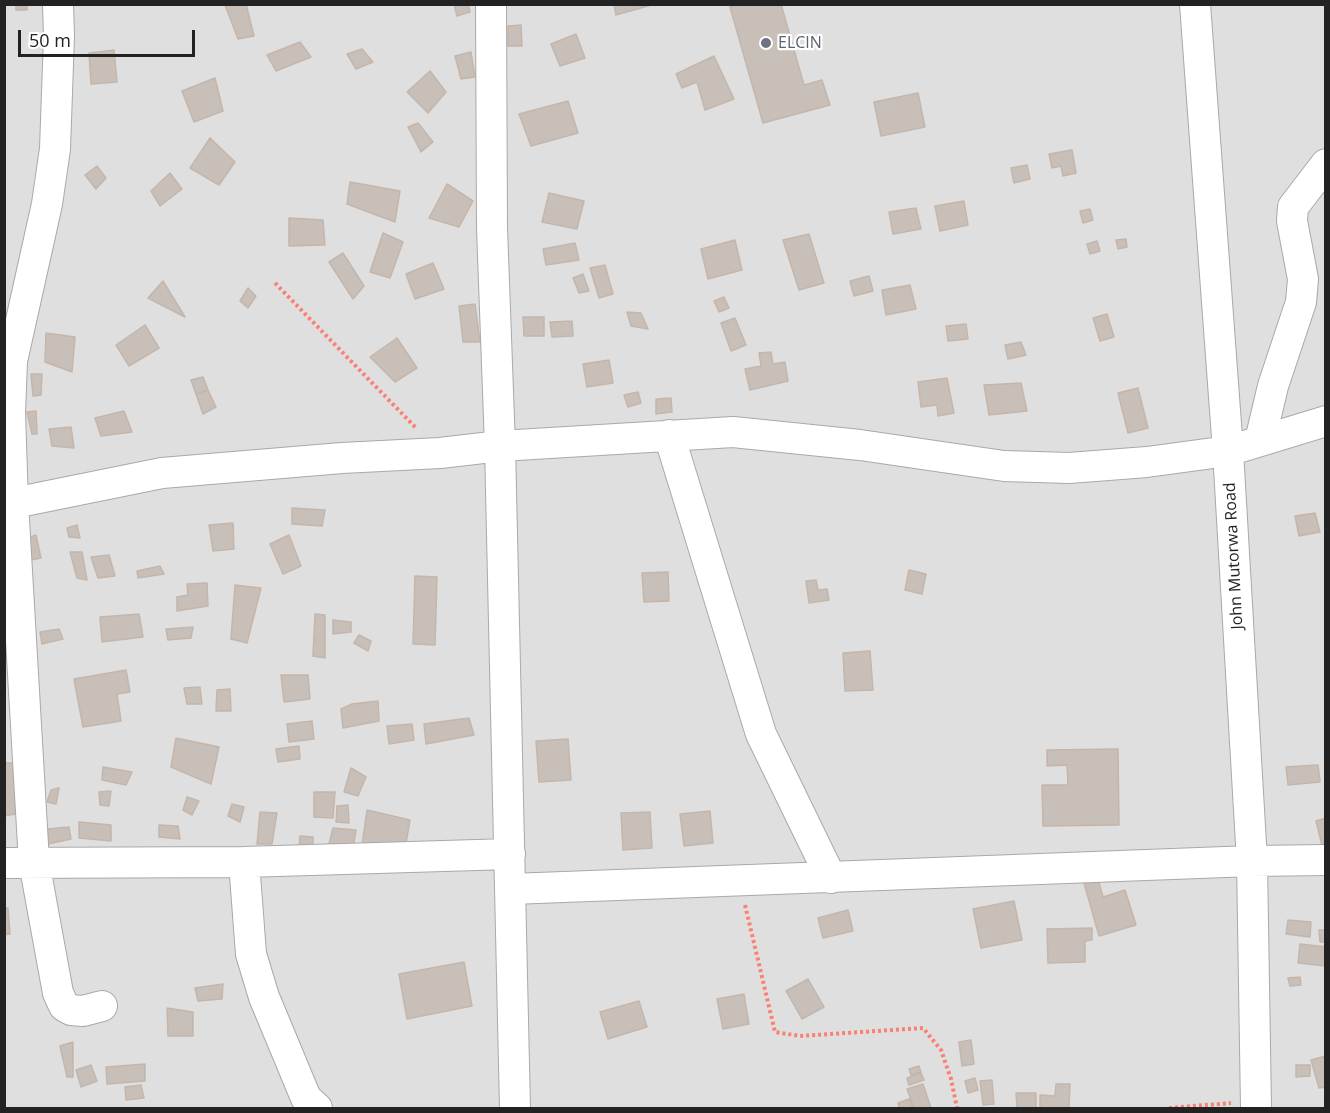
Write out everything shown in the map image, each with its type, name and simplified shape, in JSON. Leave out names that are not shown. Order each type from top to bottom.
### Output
[{"type":"street","points":[[58,4],[55,149],[47,204],[12,361],[9,413],[9,504],[34,862],[58,993],[64,1005],[71,1011],[83,1011],[102,1006]]},
{"type":"street","points":[[491,4],[492,228],[500,446],[515,1108]]},
{"type":"street","name":"John Mutorwa Road","points":[[1195,4],[1228,451],[1252,861],[1256,1104]]},
{"type":"street","points":[[1260,441],[1273,386],[1301,302],[1303,279],[1292,221],[1293,207],[1326,164]]},
{"type":"street","points":[[9,504],[162,473],[342,458],[440,453],[500,446],[733,432],[860,444],[1004,466],[1069,468],[1147,462],[1228,451],[1326,421]]},
{"type":"street","points":[[669,435],[761,734],[831,878]]},
{"type":"street","points":[[4,863],[244,862],[510,854]]},
{"type":"street","points":[[511,889],[1326,860]]},
{"type":"street","points":[[244,862],[251,954],[264,997],[306,1098],[317,1108]]},
{"type":"path","points":[[275,283],[440,453]]},
{"type":"path","points":[[739,881],[775,1032],[800,1036],[923,1028],[941,1050],[951,1079],[957,1108]]},
{"type":"path","points":[[1169,1108],[1256,1104]]},
{"type":"shaded area","points":[[5,5],[1325,5],[1325,1108],[5,1108]]},
{"type":"building","points":[[16,4],[27,4],[27,10],[16,10]]},
{"type":"building","points":[[246,4],[254,36],[238,39],[225,5]]},
{"type":"building","points":[[454,4],[468,4],[470,12],[457,16]]},
{"type":"building","points":[[614,4],[655,4],[616,15]]},
{"type":"building","name":"ELCIN","points":[[738,4],[781,4],[804,85],[822,80],[830,105],[763,123],[730,7]]},
{"type":"building","points":[[521,25],[522,46],[508,46],[508,26]]},
{"type":"building","points":[[576,34],[585,58],[560,66],[551,44]]},
{"type":"building","points":[[300,42],[311,57],[276,71],[267,55]]},
{"type":"building","points":[[362,49],[373,62],[356,69],[347,54]]},
{"type":"building","points":[[114,50],[117,82],[91,84],[89,53]]},
{"type":"building","points":[[471,52],[475,77],[461,79],[455,56]]},
{"type":"building","points":[[714,56],[734,99],[705,110],[697,82],[682,88],[676,74]]},
{"type":"building","points":[[430,71],[446,92],[428,113],[407,92]]},
{"type":"building","points":[[215,78],[223,111],[194,122],[182,91]]},
{"type":"building","points":[[918,93],[925,127],[881,136],[874,102]]},
{"type":"building","points":[[568,101],[578,133],[531,146],[519,114]]},
{"type":"building","points":[[418,123],[433,142],[421,152],[408,127]]},
{"type":"building","points":[[210,138],[235,162],[219,185],[190,168]]},
{"type":"building","points":[[1072,150],[1076,173],[1063,176],[1061,166],[1052,168],[1049,154]]},
{"type":"building","points":[[1027,165],[1030,179],[1014,183],[1011,168]]},
{"type":"building","points":[[97,166],[106,178],[96,189],[85,175]]},
{"type":"building","points":[[170,173],[182,189],[160,206],[151,191]]},
{"type":"building","points":[[350,182],[400,191],[395,222],[347,204]]},
{"type":"building","points":[[447,184],[473,201],[459,227],[429,218]]},
{"type":"building","points":[[549,193],[584,201],[577,229],[542,222]]},
{"type":"building","points":[[964,201],[968,225],[940,231],[935,206]]},
{"type":"building","points":[[916,208],[921,229],[893,234],[889,212]]},
{"type":"building","points":[[1090,209],[1093,220],[1083,223],[1080,211]]},
{"type":"building","points":[[289,218],[323,220],[325,245],[289,246]]},
{"type":"building","points":[[383,233],[403,242],[390,278],[370,272]]},
{"type":"building","points":[[809,234],[824,283],[799,290],[783,240]]},
{"type":"building","points":[[1126,239],[1127,247],[1118,249],[1116,240]]},
{"type":"building","points":[[735,240],[742,270],[708,279],[701,249]]},
{"type":"building","points":[[1097,241],[1100,251],[1090,254],[1087,244]]},
{"type":"building","points":[[575,243],[579,260],[546,265],[543,249]]},
{"type":"building","points":[[343,253],[364,286],[353,299],[329,262]]},
{"type":"building","points":[[433,263],[444,289],[415,299],[406,274]]},
{"type":"building","points":[[605,265],[613,294],[599,298],[590,268]]},
{"type":"building","points":[[583,274],[589,291],[579,293],[573,278]]},
{"type":"building","points":[[869,276],[873,291],[854,296],[850,281]]},
{"type":"building","points":[[163,281],[185,317],[148,298]]},
{"type":"building","points":[[910,285],[916,309],[886,315],[882,290]]},
{"type":"building","points":[[248,288],[256,296],[248,308],[240,301]]},
{"type":"building","points":[[724,297],[729,308],[719,312],[714,301]]},
{"type":"building","points":[[475,304],[480,342],[463,342],[459,306]]},
{"type":"building","points":[[627,312],[641,313],[648,329],[631,326]]},
{"type":"building","points":[[1107,314],[1114,337],[1100,341],[1093,318]]},
{"type":"building","points":[[523,317],[544,317],[544,336],[524,336]]},
{"type":"building","points":[[735,318],[746,345],[731,351],[721,323]]},
{"type":"building","points":[[572,321],[573,336],[552,337],[550,322]]},
{"type":"building","points":[[966,324],[968,339],[948,341],[946,326]]},
{"type":"building","points":[[145,325],[159,348],[129,366],[116,345]]},
{"type":"building","points":[[46,333],[75,337],[72,372],[45,362]]},
{"type":"building","points":[[397,338],[417,368],[395,382],[370,357]]},
{"type":"building","points":[[1021,342],[1026,355],[1008,359],[1005,345]]},
{"type":"building","points":[[771,352],[773,364],[785,362],[788,381],[750,390],[745,369],[761,366],[759,353]]},
{"type":"building","points":[[609,360],[613,383],[587,387],[583,364]]},
{"type":"building","points":[[31,374],[42,374],[41,395],[33,396]]},
{"type":"building","points":[[203,377],[208,390],[196,394],[191,380]]},
{"type":"building","points":[[947,378],[954,413],[938,416],[937,405],[921,407],[918,382]]},
{"type":"building","points":[[1021,383],[1027,411],[989,415],[984,385]]},
{"type":"building","points":[[1138,388],[1148,428],[1128,433],[1118,393]]},
{"type":"building","points":[[208,390],[216,407],[203,414],[196,394]]},
{"type":"building","points":[[638,392],[641,403],[628,407],[624,395]]},
{"type":"building","points":[[671,398],[672,412],[656,414],[656,399]]},
{"type":"building","points":[[36,411],[37,434],[32,434],[27,412]]},
{"type":"building","points":[[124,411],[132,432],[101,436],[95,418]]},
{"type":"building","points":[[71,427],[74,448],[52,446],[49,429]]},
{"type":"building","points":[[292,508],[325,510],[322,526],[292,524]]},
{"type":"building","points":[[1315,513],[1320,532],[1299,536],[1295,516]]},
{"type":"building","points":[[233,523],[234,549],[213,551],[209,525]]},
{"type":"building","points":[[77,525],[80,538],[69,537],[67,528]]},
{"type":"building","points":[[36,535],[41,558],[31,560],[25,539]]},
{"type":"building","points":[[289,535],[301,566],[283,574],[270,544]]},
{"type":"building","points":[[70,552],[82,552],[87,580],[77,578]]},
{"type":"building","points":[[109,555],[115,576],[98,578],[91,557]]},
{"type":"building","points":[[160,566],[164,574],[138,578],[137,571]]},
{"type":"building","points":[[909,570],[926,574],[922,594],[905,590]]},
{"type":"building","points":[[668,572],[669,601],[644,602],[642,573]]},
{"type":"building","points":[[415,576],[437,577],[435,645],[413,644]]},
{"type":"building","points":[[816,580],[818,590],[827,589],[829,600],[809,603],[806,581]]},
{"type":"building","points":[[207,583],[208,606],[177,611],[177,597],[188,595],[187,584]]},
{"type":"building","points":[[235,585],[261,588],[247,643],[231,639]]},
{"type":"building","points":[[139,614],[143,637],[102,642],[100,617]]},
{"type":"building","points":[[315,614],[325,615],[325,658],[313,656]]},
{"type":"building","points":[[333,620],[351,622],[351,632],[333,634]]},
{"type":"building","points":[[193,627],[191,638],[168,640],[166,629]]},
{"type":"building","points":[[59,629],[63,639],[42,644],[40,632]]},
{"type":"building","points":[[359,635],[371,641],[368,651],[354,643]]},
{"type":"building","points":[[870,651],[873,690],[845,691],[843,653]]},
{"type":"building","points":[[126,670],[130,692],[117,694],[121,721],[83,727],[74,679]]},
{"type":"building","points":[[281,675],[308,675],[310,699],[284,702]]},
{"type":"building","points":[[200,687],[202,704],[187,704],[184,688]]},
{"type":"building","points":[[230,689],[231,711],[216,711],[217,690]]},
{"type":"building","points":[[378,701],[379,721],[343,728],[341,709],[352,704]]},
{"type":"building","points":[[469,718],[474,735],[426,744],[424,724]]},
{"type":"building","points":[[312,721],[314,739],[289,742],[287,724]]},
{"type":"building","points":[[412,724],[414,740],[389,744],[387,726]]},
{"type":"building","points":[[176,738],[219,747],[211,784],[171,767]]},
{"type":"building","points":[[568,739],[571,780],[539,782],[536,741]]},
{"type":"building","points":[[299,746],[300,759],[278,762],[276,749]]},
{"type":"building","points":[[1118,749],[1119,825],[1043,826],[1042,785],[1068,785],[1067,765],[1047,766],[1047,750]]},
{"type":"building","points":[[4,763],[21,763],[21,813],[4,816]]},
{"type":"building","points":[[1318,765],[1320,782],[1288,785],[1286,767]]},
{"type":"building","points":[[103,767],[132,772],[126,785],[102,780]]},
{"type":"building","points":[[351,768],[366,777],[358,796],[344,792]]},
{"type":"building","points":[[59,788],[56,804],[47,802],[51,790]]},
{"type":"building","points":[[111,791],[109,806],[100,805],[99,792]]},
{"type":"building","points":[[314,792],[335,792],[333,818],[314,817]]},
{"type":"building","points":[[187,797],[199,801],[192,815],[183,810]]},
{"type":"building","points":[[232,804],[244,807],[240,822],[228,816]]},
{"type":"building","points":[[348,805],[349,823],[336,822],[337,806]]},
{"type":"building","points":[[367,810],[410,820],[405,849],[362,845]]},
{"type":"building","points":[[710,811],[713,843],[684,846],[680,814]]},
{"type":"building","points":[[260,812],[277,813],[272,844],[257,844]]},
{"type":"building","points":[[650,812],[652,848],[623,850],[621,813]]},
{"type":"building","points":[[1326,818],[1326,854],[1324,854],[1316,821]]},
{"type":"building","points":[[79,822],[111,825],[111,841],[79,838]]},
{"type":"building","points":[[159,825],[178,826],[180,839],[159,837]]},
{"type":"building","points":[[69,827],[71,839],[48,844],[47,829]]},
{"type":"building","points":[[333,828],[356,830],[353,849],[328,848]]},
{"type":"building","points":[[300,836],[313,837],[313,850],[299,850]]},
{"type":"building","points":[[1098,879],[1103,897],[1125,890],[1136,925],[1099,936],[1084,883]]},
{"type":"building","points":[[1014,901],[1022,940],[981,948],[973,909]]},
{"type":"building","points":[[4,908],[8,908],[10,934],[4,935]]},
{"type":"building","points":[[848,910],[853,931],[823,938],[818,918]]},
{"type":"building","points":[[1288,920],[1311,922],[1310,937],[1286,934]]},
{"type":"building","points":[[1092,928],[1092,940],[1085,941],[1085,962],[1048,963],[1047,929]]},
{"type":"building","points":[[1319,930],[1326,930],[1326,942],[1320,942]]},
{"type":"building","points":[[1300,944],[1326,947],[1326,966],[1298,963]]},
{"type":"building","points":[[464,962],[472,1006],[407,1019],[399,974]]},
{"type":"building","points":[[1300,977],[1301,985],[1290,986],[1288,978]]},
{"type":"building","points":[[808,979],[824,1007],[802,1019],[786,991]]},
{"type":"building","points":[[223,984],[222,999],[198,1001],[195,988]]},
{"type":"building","points":[[744,994],[749,1024],[723,1029],[717,999]]},
{"type":"building","points":[[639,1001],[647,1027],[608,1039],[600,1012]]},
{"type":"building","points":[[167,1008],[193,1012],[193,1036],[168,1036]]},
{"type":"building","points":[[971,1040],[974,1064],[962,1066],[959,1042]]},
{"type":"building","points":[[73,1042],[73,1077],[67,1077],[60,1046]]},
{"type":"building","points":[[1326,1056],[1326,1087],[1319,1088],[1311,1060]]},
{"type":"building","points":[[145,1064],[145,1081],[107,1084],[106,1067]]},
{"type":"building","points":[[91,1065],[97,1081],[81,1087],[76,1070]]},
{"type":"building","points":[[1296,1065],[1310,1065],[1310,1076],[1296,1077]]},
{"type":"building","points":[[919,1066],[921,1072],[911,1075],[909,1069]]},
{"type":"building","points":[[921,1073],[924,1080],[909,1085],[907,1078]]},
{"type":"building","points":[[975,1078],[978,1090],[968,1093],[965,1081]]},
{"type":"building","points":[[992,1080],[994,1104],[983,1105],[980,1081]]},
{"type":"building","points":[[923,1084],[931,1108],[914,1108],[907,1089]]},
{"type":"building","points":[[1056,1084],[1070,1084],[1069,1108],[1040,1108],[1040,1095],[1055,1096]]},
{"type":"building","points":[[141,1085],[144,1098],[126,1100],[125,1087]]},
{"type":"building","points":[[1016,1093],[1036,1093],[1036,1108],[1017,1108]]},
{"type":"building","points":[[909,1099],[913,1108],[899,1108],[898,1103]]},
{"type":"place","name":"ELCIN","points":[[766,43]]}]
